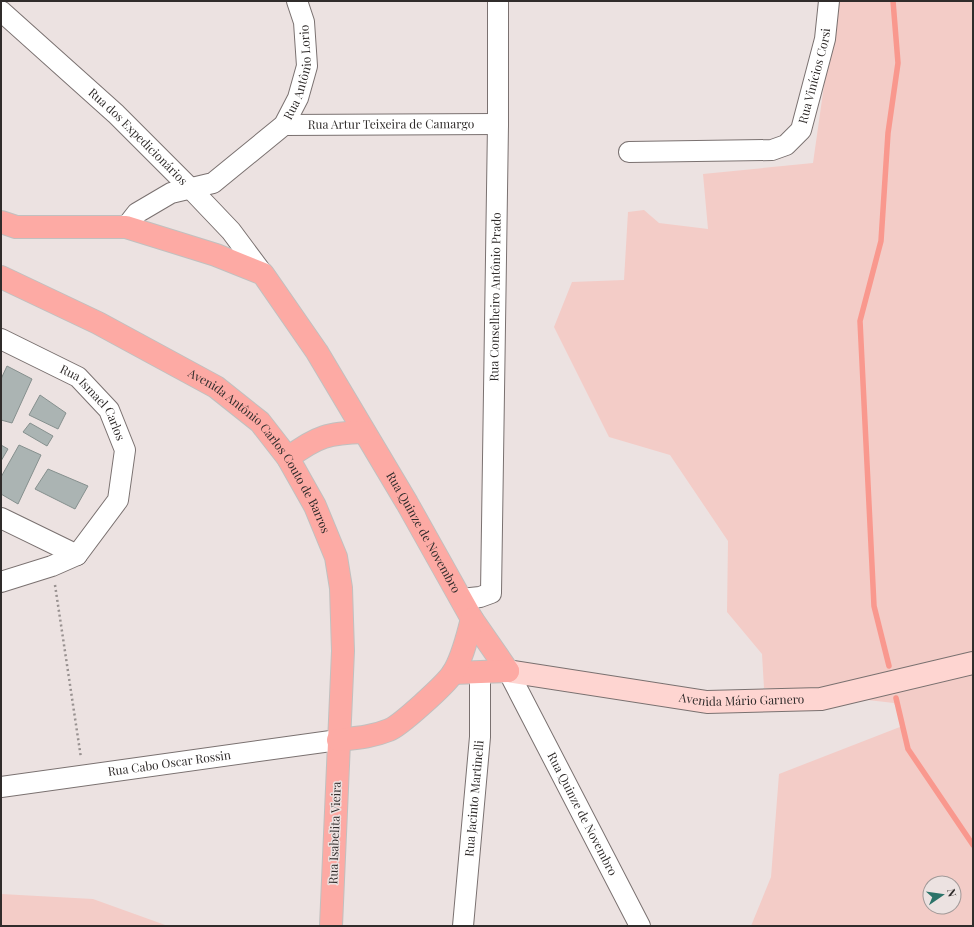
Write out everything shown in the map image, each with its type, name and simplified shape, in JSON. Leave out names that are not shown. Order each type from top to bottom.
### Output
[{"type":"main road","points":[[1,222],[16,227],[126,227],[216,255],[263,274]]},
{"type":"main road","name":"Rua Quinze de Novembro","points":[[263,274],[317,352],[407,503],[472,619],[508,671]]},
{"type":"main road","name":"Avenida Antônio Carlos Couto de Barros","points":[[1,277],[98,323],[216,387],[260,422],[288,458],[315,506],[336,557],[341,588],[343,651],[338,740]]},
{"type":"main road","points":[[288,458],[307,444],[334,433],[364,432]]},
{"type":"main road","points":[[338,740],[368,737],[391,729],[442,687],[453,673],[466,643],[472,619]]},
{"type":"main road","name":"Avenida Mário Garnero","points":[[508,671],[707,702],[821,699],[973,663]]},
{"type":"main road","points":[[453,673],[508,671]]},
{"type":"main road","name":"Rua Isabelita Vieira","points":[[331,926],[338,740]]},
{"type":"street","name":"Rua Antônio Lorio","points":[[126,227],[137,213],[171,193],[213,183],[284,125],[298,98],[307,66],[304,22],[297,1]]},
{"type":"street","name":"Rua Conselheiro Antônio Prado","points":[[461,599],[480,597],[491,593],[498,124],[498,1]]},
{"type":"street","name":"Rua Vinícios Corsi","points":[[629,152],[772,150],[786,145],[801,130],[825,39],[829,1]]},
{"type":"street","name":"Rua dos Expedicionários","points":[[1,11],[116,114],[191,189],[231,231],[263,274]]},
{"type":"street","name":"Rua Artur Teixeira de Camargo","points":[[284,125],[498,124]]},
{"type":"street","name":"Rua Ismael Carlos","points":[[1,339],[78,377],[109,410],[125,450],[118,500],[77,555],[52,566],[1,582]]},
{"type":"street","points":[[1,518],[77,555]]},
{"type":"street","name":"Rua Quinze de Novembro","points":[[508,671],[640,926]]},
{"type":"street","name":"Rua Jacinto Martinelli","points":[[463,926],[480,738],[480,672]]},
{"type":"street","name":"Rua Cabo Oscar Rossin","points":[[1,787],[338,740]]},
{"type":"path","points":[[52,566],[67,653],[84,776]]},
{"type":"shaded area","points":[[836,1],[973,1],[973,926],[751,926],[771,877],[779,774],[905,725],[894,703],[764,688],[762,654],[727,612],[728,541],[670,455],[609,437],[554,327],[572,282],[624,280],[628,212],[644,210],[659,223],[708,229],[703,174],[813,163]]},
{"type":"shaded area","points":[[1,894],[93,899],[168,926],[1,926]]},
{"type":"building","points":[[7,366],[32,379],[12,423],[1,420],[1,379]]},
{"type":"building","points":[[40,395],[66,413],[58,429],[29,415]]},
{"type":"building","points":[[30,423],[53,436],[47,446],[23,432]]},
{"type":"building","points":[[1,445],[8,449],[1,461]]},
{"type":"building","points":[[19,445],[41,455],[18,504],[1,494],[1,477]]},
{"type":"building","points":[[48,469],[88,486],[75,509],[35,489]]},
{"type":"waterway","points":[[889,666],[874,606],[860,321],[881,241],[888,133],[898,63],[893,1]]},
{"type":"waterway","points":[[896,698],[908,749],[973,845]]}]
